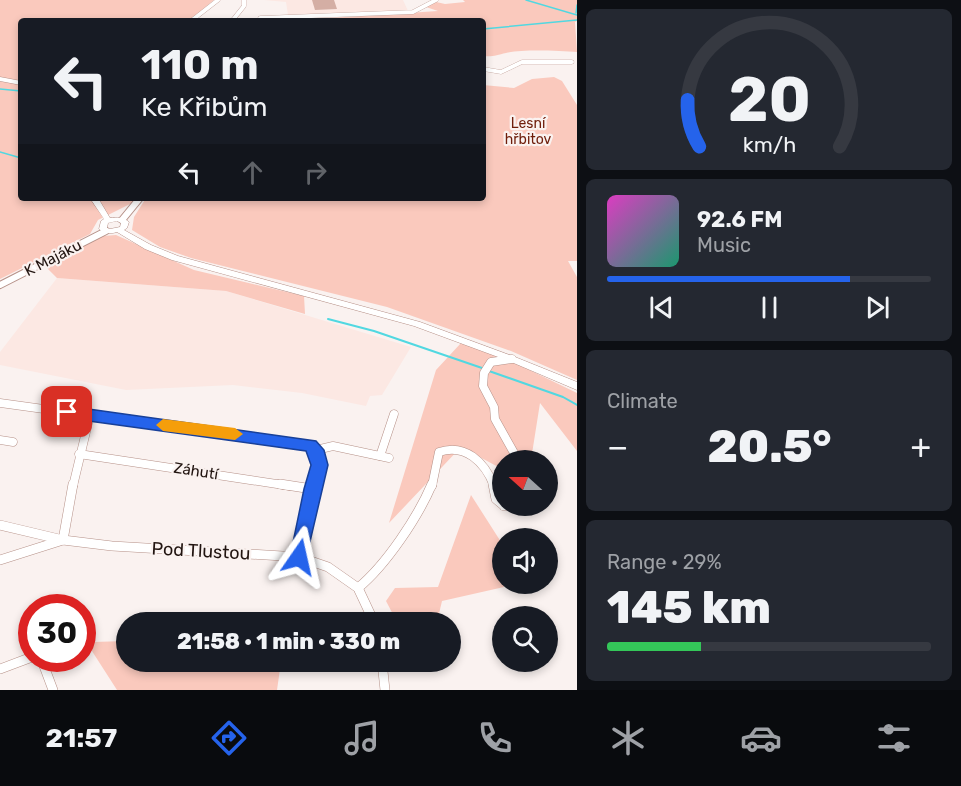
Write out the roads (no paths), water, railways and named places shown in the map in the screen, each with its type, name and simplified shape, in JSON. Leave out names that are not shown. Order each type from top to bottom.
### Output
[{"type":"main road","points":[[0,80],[18,83]]},
{"type":"main road","points":[[96,201],[108,220]]},
{"type":"main road","points":[[119,230],[125,224],[122,220],[108,220],[102,225],[106,231],[119,230],[148,247],[175,258],[417,324],[577,386]]},
{"type":"street","points":[[195,18],[218,0]]},
{"type":"street","points":[[234,18],[244,6],[244,0]]},
{"type":"street","points":[[274,18],[416,15],[413,12],[436,0]]},
{"type":"street","points":[[486,70],[501,72],[522,62],[565,64],[572,62]]},
{"type":"street","points":[[122,220],[138,201]]},
{"type":"street","name":"K Majáku","points":[[0,285],[106,231]]},
{"type":"street","points":[[512,359],[491,362],[484,373],[483,386],[494,407],[495,419],[512,450]]},
{"type":"street","points":[[0,403],[305,443],[316,450],[320,465],[312,489],[299,557]]},
{"type":"street","points":[[316,450],[333,446],[385,457],[394,414]]},
{"type":"street","points":[[0,525],[63,540],[79,454],[90,415]]},
{"type":"street","points":[[0,440],[13,442]]},
{"type":"street","points":[[358,588],[365,585],[393,547],[434,481],[439,452],[448,446],[456,447],[488,468],[492,478]]},
{"type":"street","name":"Záhutí","points":[[79,454],[312,489]]},
{"type":"street","name":"Pod Tlustou","points":[[0,560],[63,540],[112,546],[299,557],[328,567],[358,588],[369,612]]},
{"type":"street","points":[[0,669],[18,662]]},
{"type":"street","points":[[46,672],[53,690]]},
{"type":"street","points":[[383,672],[386,690]]},
{"type":"waterway","points":[[526,0],[577,15]]},
{"type":"waterway","points":[[576,13],[577,5]]},
{"type":"waterway","points":[[486,29],[577,20]]},
{"type":"waterway","points":[[0,89],[18,91]]},
{"type":"waterway","points":[[0,152],[18,157]]},
{"type":"waterway","points":[[328,319],[374,331],[482,368]]},
{"type":"waterway","points":[[489,371],[563,397],[577,405]]},
{"type":"park label","name":"Lesní hřbitov","points":[[528,132]]}]
